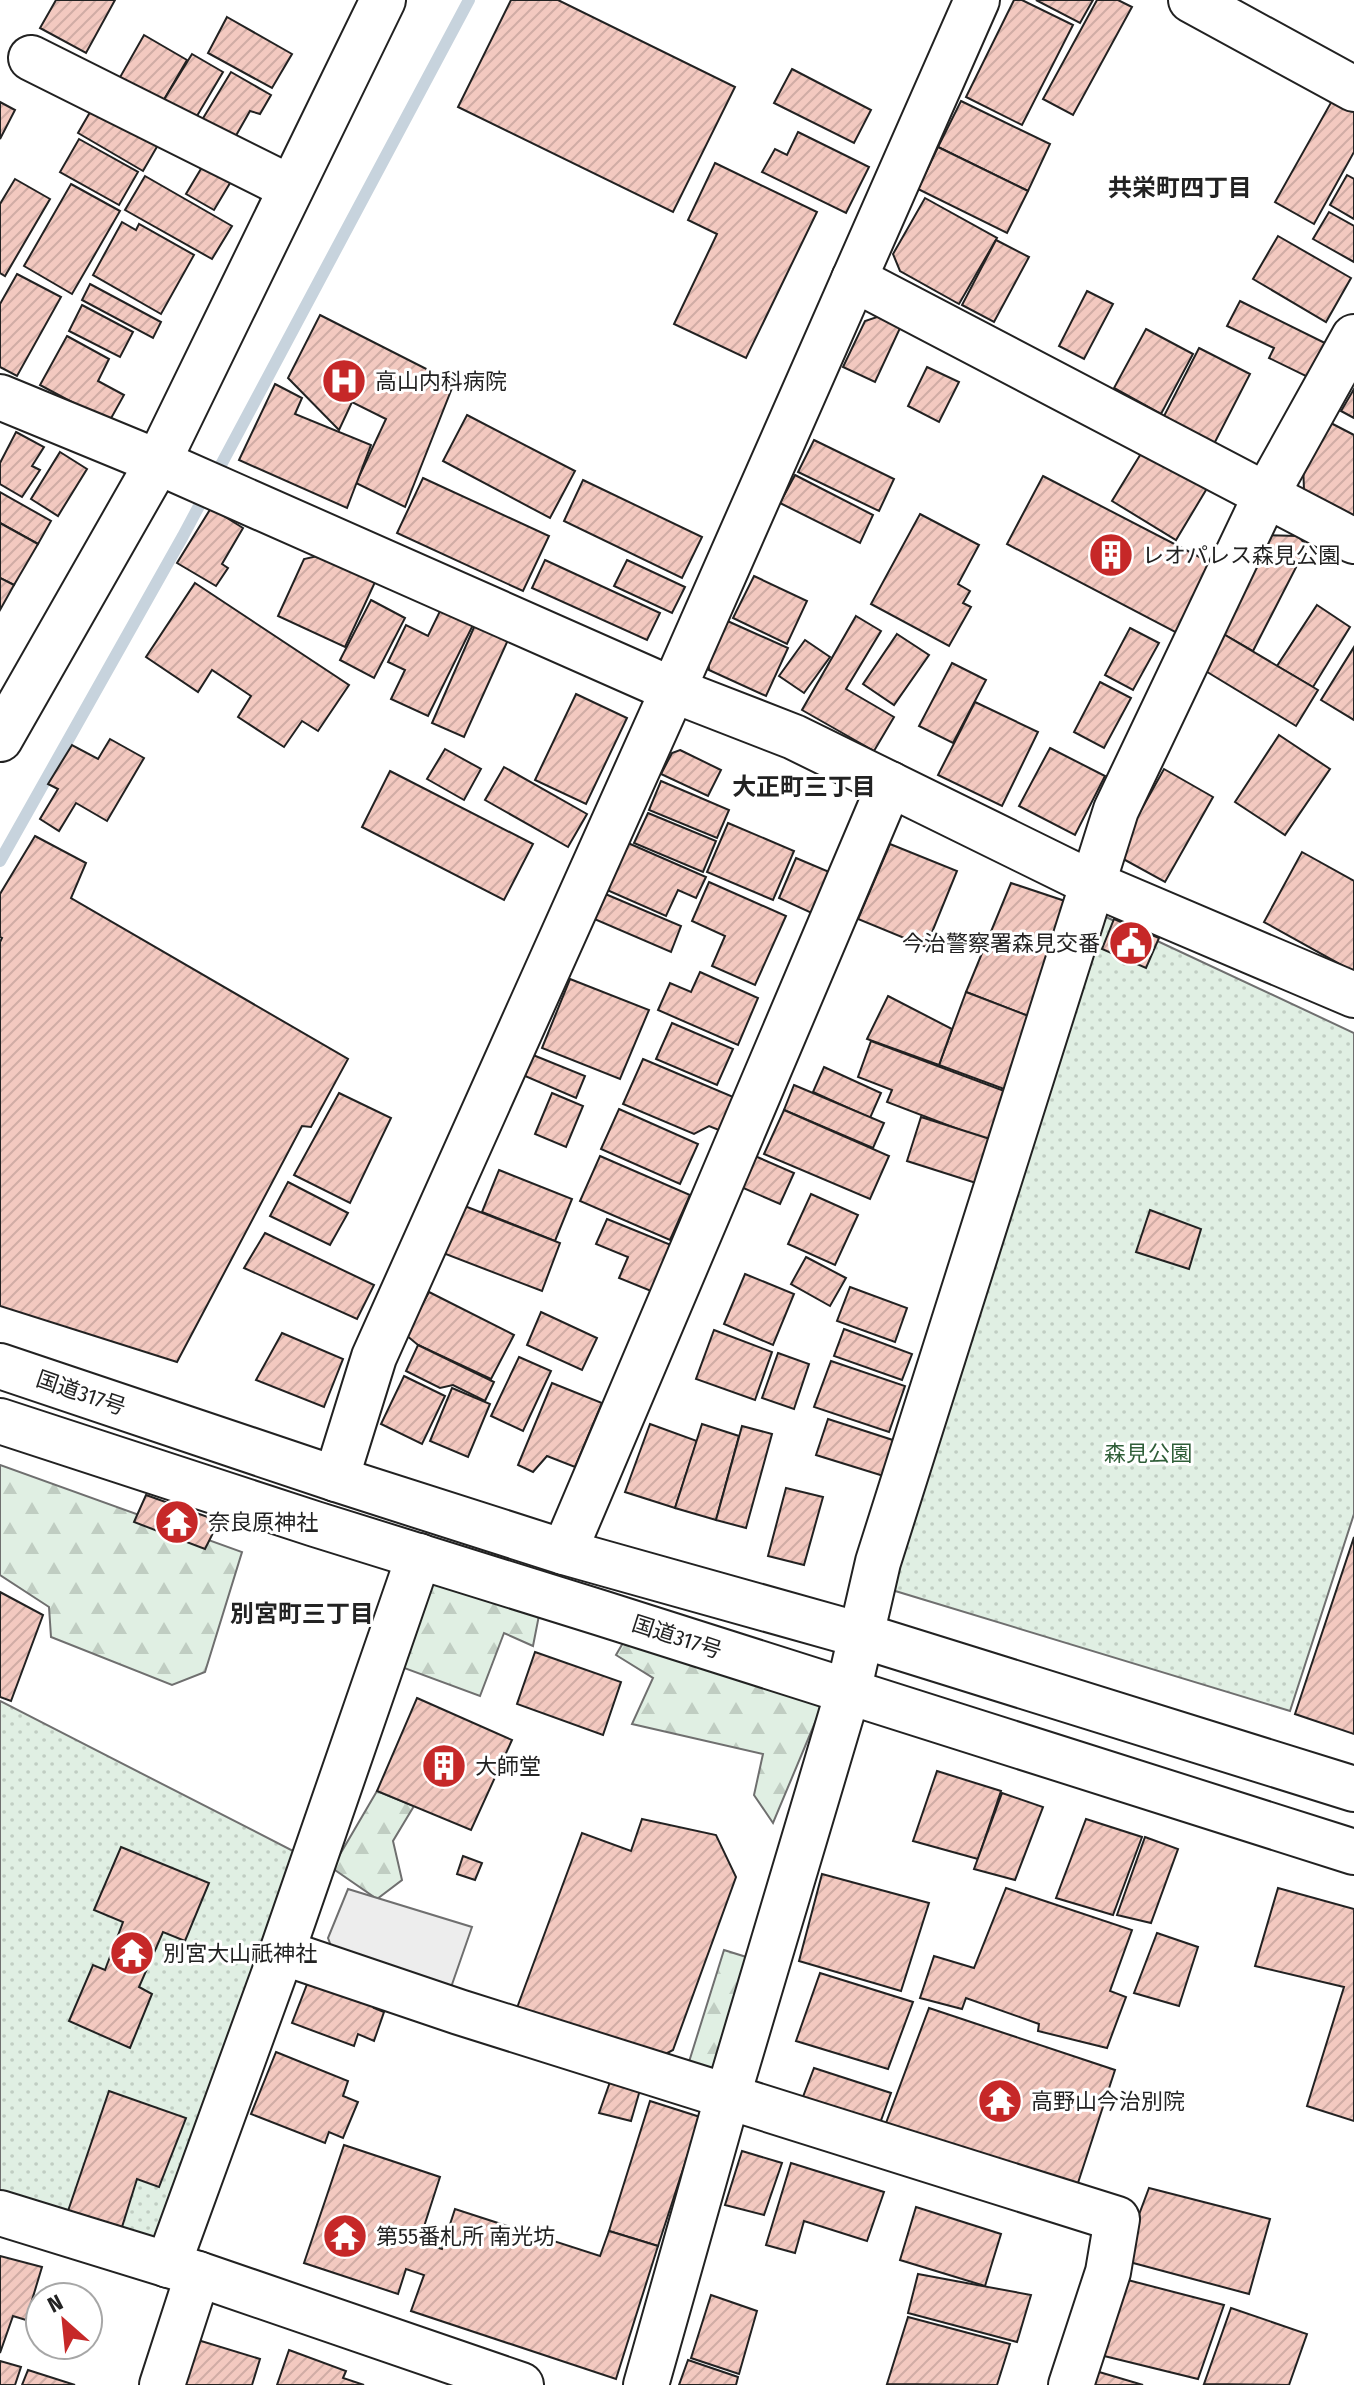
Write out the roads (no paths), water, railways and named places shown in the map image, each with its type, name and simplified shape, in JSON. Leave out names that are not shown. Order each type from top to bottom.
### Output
[{"type":"main road","points":[[0,739],[158,462],[383,0]]},
{"type":"main road","points":[[336,1479],[374,1357],[977,0]]},
{"type":"main road","points":[[1191,0],[1354,89]]},
{"type":"main road","points":[[31,58],[291,188]]},
{"type":"main road","points":[[854,279],[1354,541]]},
{"type":"main road","points":[[646,2385],[728,2095],[848,1692],[878,1562],[1116,810],[1266,495],[1354,337]]},
{"type":"main road","points":[[0,397],[158,462],[673,690],[794,737],[1091,883],[1354,995]]},
{"type":"main road","points":[[564,1552],[890,784]]},
{"type":"main road","name":"国道317号","points":[[0,1366],[564,1552],[860,1635],[1354,1789]]},
{"type":"main road","name":"国道317号","points":[[0,1421],[1354,1852]]},
{"type":"main road","points":[[162,2385],[183,2270],[282,1952],[419,1556]]},
{"type":"main road","points":[[282,1952],[459,2012],[1117,2219],[1108,2272],[1071,2385]]},
{"type":"main road","points":[[0,2213],[183,2270],[521,2385]]},
{"type":"waterway","points":[[0,861],[183,536],[469,0]]},
{"type":"place","name":"高山内科病院","points":[[344,381]]},
{"type":"place","name":"レオパレス森見公園","points":[[1111,555]]},
{"type":"place","name":"今治警察署森見交番","points":[[1131,943]]},
{"type":"place","name":"奈良原神社","points":[[177,1522]]},
{"type":"place","name":"大師堂","points":[[444,1766]]},
{"type":"place","name":"別宮大山祇神社","points":[[132,1953]]},
{"type":"place","name":"高野山今治別院","points":[[1000,2101]]},
{"type":"place","name":"第55番札所 南光坊","points":[[345,2236]]},
{"type":"district","name":"共栄町四丁目","points":[[1180,188]]},
{"type":"district","name":"大正町三丁目","points":[[804,787]]},
{"type":"district","name":"別宮町三丁目","points":[[302,1614]]},
{"type":"park label","name":"森見公園","points":[[1148,1453]]}]
